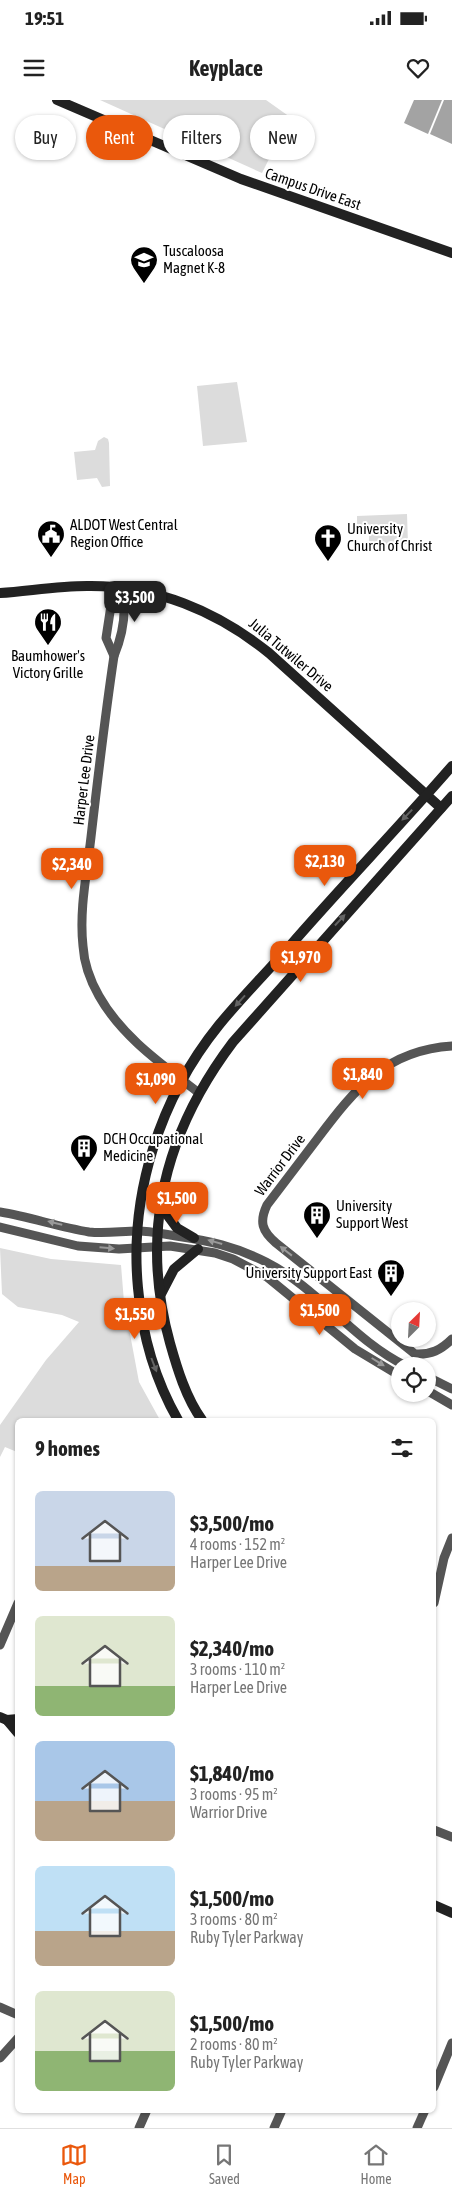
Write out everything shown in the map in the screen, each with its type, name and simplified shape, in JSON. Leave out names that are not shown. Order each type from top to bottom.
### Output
[{"type":"street","name":"Campus Drive East","points":[[57,100],[241,179],[452,253]]},
{"type":"street","name":"Julia Tutwiler Drive","points":[[0,593],[88,586],[122,588],[152,593],[182,602],[213,616],[244,634],[269,653],[441,808]]},
{"type":"street","name":"Harper Lee Drive","points":[[114,656],[106,638],[112,599],[122,588]]},
{"type":"street","name":"Harper Lee Drive","points":[[122,588],[126,604],[118,646],[114,656],[84,892],[83,946],[87,966],[99,995],[113,1017],[133,1040],[199,1093]]},
{"type":"street","points":[[177,1418],[152,1360],[140,1304],[136,1248],[140,1202],[146,1170],[162,1119],[182,1080],[219,1025],[332,897],[452,766]]},
{"type":"street","points":[[201,1418],[176,1366],[162,1315],[155,1246],[160,1205],[175,1149],[185,1121],[215,1065],[233,1042],[452,796]]},
{"type":"street","name":"Warrior Drive","points":[[452,1046],[413,1053],[393,1062],[375,1073],[351,1095],[267,1205],[262,1215],[262,1227],[268,1236],[415,1354],[426,1355],[438,1351],[452,1339]]},
{"type":"street","points":[[160,1205],[178,1228],[194,1238]]},
{"type":"street","points":[[391,1371],[355,1349],[267,1277],[233,1259],[198,1249],[155,1246],[119,1249],[78,1246],[1,1227],[2,1212],[80,1230],[111,1233],[138,1231],[157,1233],[194,1238],[226,1246],[267,1263],[290,1278],[392,1357]]},
{"type":"street","points":[[78,1246],[80,1230]]},
{"type":"street","points":[[160,1297],[174,1269],[198,1249]]},
{"type":"street","points":[[436,1381],[452,1389]]},
{"type":"street","points":[[436,1395],[452,1404]]},
{"type":"street","points":[[436,1594],[444,1558],[452,1538]]},
{"type":"street","points":[[0,1645],[15,1610]]},
{"type":"street","points":[[436,1831],[452,1838]]},
{"type":"street","points":[[436,1906],[452,1913]]},
{"type":"street","points":[[0,2008],[15,2014]]},
{"type":"street","points":[[0,2058],[15,2041]]},
{"type":"street","points":[[436,2082],[452,2042]]},
{"type":"street","points":[[139,2128],[146,2113]]},
{"type":"street","points":[[274,2128],[281,2113]]},
{"type":"street","points":[[417,2128],[423,2113]]},
{"type":"shaded area","points":[[100,100],[266,100],[287,115],[250,115],[250,160],[268,160],[262,173],[233,160],[240,160],[240,115],[163,115],[163,128],[153,124],[153,115],[133,115]]},
{"type":"shaded area","points":[[414,100],[442,100],[428,134],[404,123]]},
{"type":"shaded area","points":[[444,100],[452,100],[452,144],[430,134]]},
{"type":"shaded area","points":[[237,382],[247,442],[203,446],[197,386]]},
{"type":"shaded area","points":[[104,437],[108,439],[109,443],[110,486],[102,487],[97,478],[77,480],[74,452],[95,450],[98,441]]},
{"type":"shaded area","points":[[407,514],[408,544],[369,545],[369,532],[357,532],[357,516]]},
{"type":"shaded area","points":[[0,1248],[51,1259],[121,1265],[124,1302],[139,1382],[159,1418],[15,1418],[15,1451],[5,1447],[0,1457],[0,1425],[46,1360],[79,1322],[62,1315],[18,1307],[2,1294]]},
{"type":"place","name":"Tuscaloosa Magnet K-8","points":[[144,284]]},
{"type":"place","name":"ALDOT West Central Region Office","points":[[51,558]]},
{"type":"place","name":"University Church of Christ","points":[[328,562]]},
{"type":"place","name":"Baumhower's Victory Grille","points":[[48,646]]},
{"type":"place","name":"DCH Occupational Medicine","points":[[84,1172]]},
{"type":"place","name":"University Support West","points":[[317,1239]]},
{"type":"place","name":"University Support East","points":[[391,1297]]}]
